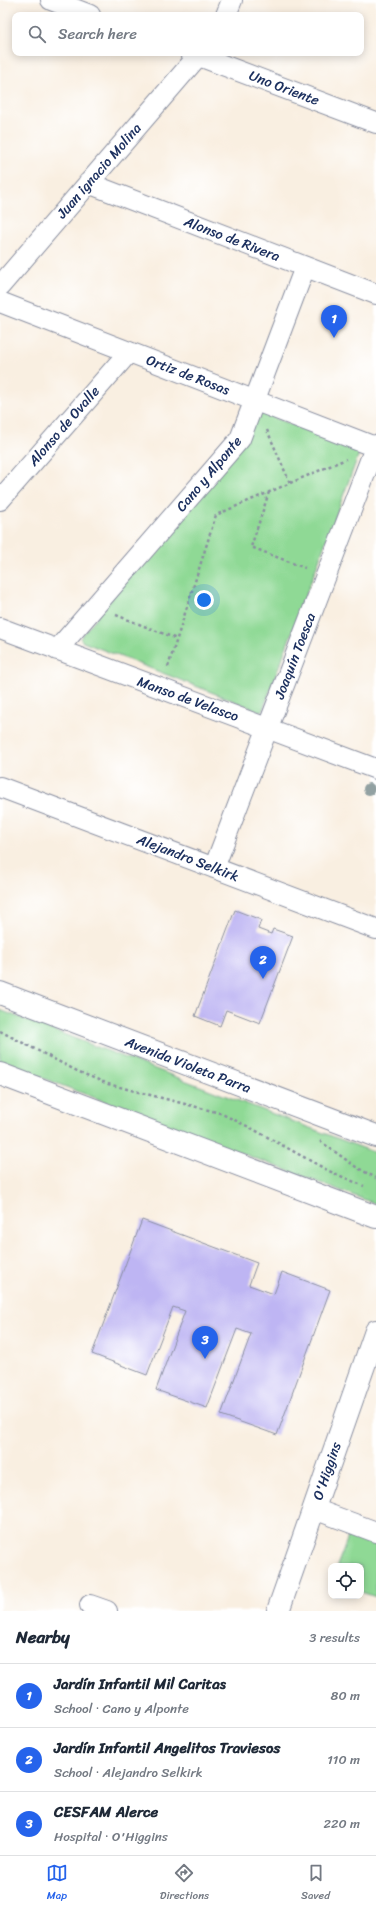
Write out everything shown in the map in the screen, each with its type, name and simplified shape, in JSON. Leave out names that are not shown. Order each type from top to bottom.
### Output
[{"type":"main road","name":"Avenida Violeta Parra","points":[[0,993],[376,1136]]},
{"type":"main road","points":[[0,1074],[376,1217]]},
{"type":"main road","name":"O'Higgins","points":[[278,1611],[376,1331]]},
{"type":"street","points":[[51,0],[82,12]]},
{"type":"street","points":[[227,12],[232,0]]},
{"type":"street","name":"Juan ignacio Molina","points":[[0,286],[88,183],[201,56]]},
{"type":"street","name":"Uno Oriente","points":[[205,56],[375,118]]},
{"type":"street","name":"Alonso de Rivera","points":[[88,183],[376,294]]},
{"type":"street","name":"Cano y Alponte","points":[[57,650],[234,446],[244,431],[305,267]]},
{"type":"street","name":"Ortiz de Rosas","points":[[0,302],[255,401],[376,446]]},
{"type":"street","name":"Alonso de Ovalle","points":[[0,500],[129,352]]},
{"type":"street","name":"Joaquín Toesca","points":[[214,868],[326,576],[371,471],[376,446]]},
{"type":"street","name":"Manso de Velasco","points":[[0,628],[376,769]]},
{"type":"street","name":"Alejandro Selkirk","points":[[0,787],[376,929]]},
{"type":"street","points":[[314,1509],[376,1532]]},
{"type":"path","points":[[255,401],[290,483]]},
{"type":"path","points":[[162,689],[216,515],[376,446]]},
{"type":"path","points":[[269,492],[252,547],[326,576]]},
{"type":"path","points":[[95,607],[177,639]]},
{"type":"path","points":[[0,1031],[77,1071],[108,1084],[220,1113],[251,1128],[329,1171],[369,1188]]},
{"type":"green space","points":[[260,412],[360,451],[262,712],[83,642],[80,638]]},
{"type":"green space","points":[[0,1010],[376,1153],[376,1204],[0,1062]]},
{"type":"green space","points":[[348,1537],[376,1545],[376,1597],[364,1593],[364,1563],[338,1563]]},
{"type":"building","points":[[235,910],[261,920],[258,929],[271,934],[273,929],[293,936],[260,1023],[226,1010],[220,1026],[195,1016]]},
{"type":"building","points":[[142,1220],[257,1263],[249,1285],[274,1294],[282,1272],[330,1290],[277,1435],[221,1415],[251,1334],[237,1329],[207,1408],[156,1390],[185,1311],[173,1307],[147,1375],[92,1354]]},
{"type":"place","name":"Jardín Infantil Mil Caritas","points":[[334,338]]},
{"type":"place","name":"Jardín Infantil Angelitos Traviesos","points":[[263,979]]},
{"type":"place","name":"CESFAM Alerce","points":[[205,1359]]}]
